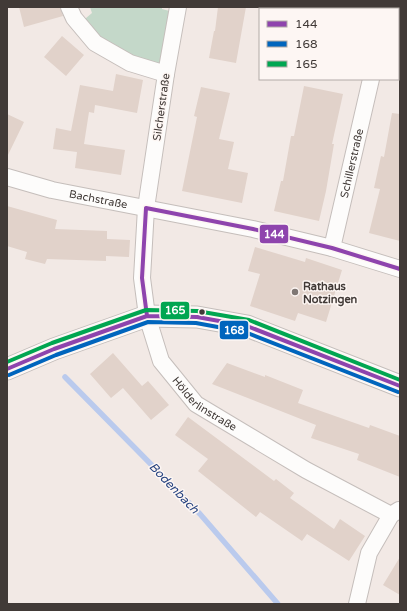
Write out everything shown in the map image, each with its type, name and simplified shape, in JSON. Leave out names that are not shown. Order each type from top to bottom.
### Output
[{"type":"street","points":[[69,7],[74,18],[95,44],[130,64],[166,74]]},
{"type":"street","name":"Silcherstraße","points":[[146,208],[166,74],[178,7]]},
{"type":"street","name":"Schillerstraße","points":[[332,248],[371,80]]},
{"type":"street","name":"Bachstraße","points":[[7,177],[52,190],[253,229],[332,248],[400,269]]},
{"type":"street","name":"Hölderlinstraße","points":[[146,208],[142,278],[147,316],[161,361],[196,404],[306,470],[395,512]]},
{"type":"street","points":[[7,369],[54,349],[147,316],[197,316],[247,326],[400,386]]},
{"type":"street","points":[[357,604],[369,553],[395,512]]},
{"type":"green space","points":[[90,7],[162,7],[162,9],[177,13],[166,74],[130,63],[79,24],[92,13]]},
{"type":"building","points":[[19,7],[60,7],[63,16],[24,27]]},
{"type":"building","points":[[218,7],[246,7],[236,63],[209,58],[215,31]]},
{"type":"building","points":[[62,36],[84,55],[66,76],[44,57]]},
{"type":"building","points":[[116,74],[143,80],[137,113],[95,105],[94,113],[89,112],[84,144],[125,150],[121,175],[75,168],[77,152],[53,149],[56,128],[71,131],[80,85],[113,91]]},
{"type":"building","points":[[304,86],[343,94],[332,144],[334,144],[319,221],[274,211],[281,181],[283,181],[291,136],[294,136]]},
{"type":"building","points":[[201,87],[230,93],[219,139],[234,142],[228,169],[248,173],[242,203],[182,191],[197,117],[194,116]]},
{"type":"building","points":[[392,113],[400,114],[400,241],[369,233],[380,189],[374,188],[381,156],[384,157]]},
{"type":"building","points":[[7,114],[24,122],[7,157]]},
{"type":"building","points":[[7,206],[57,220],[55,229],[107,231],[107,239],[130,240],[129,257],[106,256],[106,261],[47,259],[45,264],[25,259],[27,252],[7,246]]},
{"type":"building","name":"Rathaus Notzingen","points":[[255,247],[305,262],[306,258],[342,270],[326,322],[298,313],[295,321],[250,306],[260,274],[248,271]]},
{"type":"building","points":[[113,353],[142,386],[148,381],[169,405],[151,420],[123,388],[111,398],[90,374]]},
{"type":"building","points":[[227,363],[265,377],[265,375],[303,390],[298,403],[369,428],[370,425],[400,436],[400,477],[357,460],[359,454],[311,438],[316,425],[212,384]]},
{"type":"building","points":[[188,417],[274,481],[276,479],[294,493],[290,498],[334,529],[340,519],[365,536],[349,561],[307,534],[302,541],[260,512],[256,517],[198,471],[208,459],[175,435]]},
{"type":"building","points":[[400,557],[400,595],[383,585]]},
{"type":"waterway","name":"Bodenbach","points":[[65,377],[200,514],[278,604]]},
{"type":"transit line","name":"144","points":[[146,208],[253,229],[332,248],[400,269]]},
{"type":"transit line","name":"144","points":[[146,208],[142,278],[147,316]]},
{"type":"transit line","name":"165","points":[[7,362],[52,343],[146,310],[197,311],[249,320],[400,380]]},
{"type":"transit line","name":"144","points":[[7,369],[54,349],[147,316],[197,317],[247,326],[400,386]]},
{"type":"transit line","name":"168","points":[[9,375],[56,355],[148,322],[196,323],[245,332],[398,392]]},
{"type":"place","name":"Rathaus Notzingen","points":[[295,292]]}]
